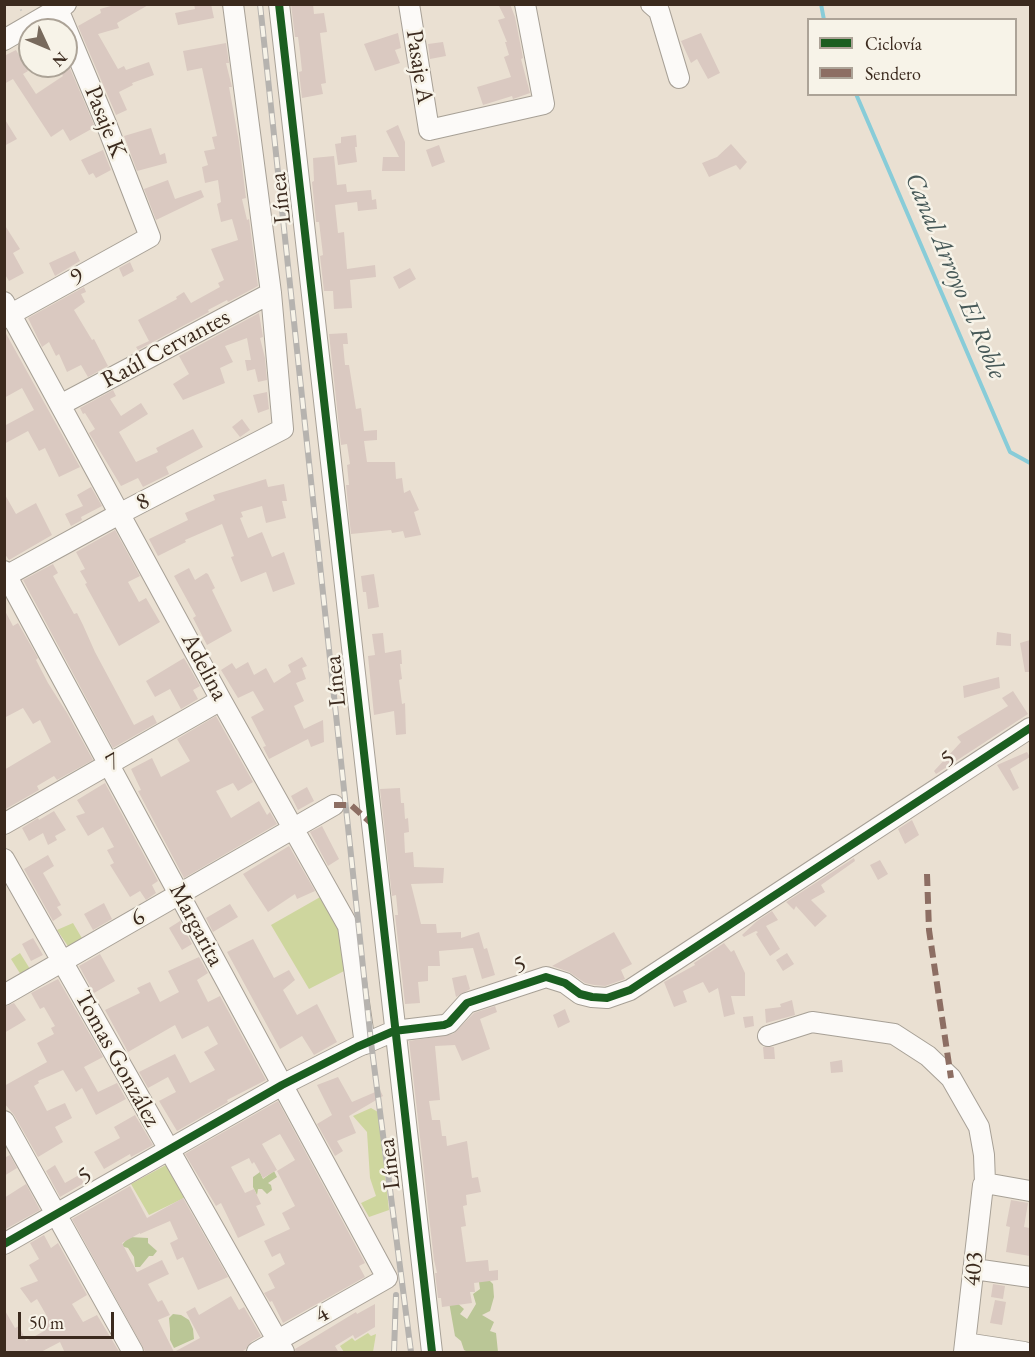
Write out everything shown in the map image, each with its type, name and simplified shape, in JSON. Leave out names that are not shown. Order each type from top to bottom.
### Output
[{"type":"street","name":"Línea","points":[[233,4],[271,293],[284,429]]},
{"type":"street","name":"Línea","points":[[279,4],[432,1353]]},
{"type":"street","name":"Pasaje A","points":[[409,4],[429,130],[544,104],[525,4]]},
{"type":"street","points":[[651,4],[659,11],[680,78]]},
{"type":"street","points":[[4,39],[62,7]]},
{"type":"street","name":"Pasaje K","points":[[62,7],[150,237]]},
{"type":"street","name":"9","points":[[7,311],[150,237]]},
{"type":"street","name":"Raúl Cervantes","points":[[62,404],[271,293]]},
{"type":"street","name":"Adelina","points":[[7,311],[62,404],[221,700],[348,926],[365,1044]]},
{"type":"street","name":"8","points":[[5,575],[284,429]]},
{"type":"street","name":"Margarita","points":[[5,575],[387,1278]]},
{"type":"street","name":"7","points":[[4,824],[221,700]]},
{"type":"street","name":"5","points":[[4,1244],[282,1085],[394,1031],[444,1025],[467,1003],[546,977],[565,983],[580,994],[592,997],[607,998],[630,990],[1030,728]]},
{"type":"street","name":"6","points":[[4,995],[292,827],[334,805]]},
{"type":"street","name":"Tomas González","points":[[4,859],[280,1347]]},
{"type":"street","name":"403","points":[[768,1036],[812,1022],[894,1034],[928,1056],[951,1078],[979,1127],[984,1155],[984,1184],[964,1348]]},
{"type":"street","points":[[4,1121],[133,1353]]},
{"type":"street","points":[[984,1184],[1030,1191]]},
{"type":"street","points":[[974,1269],[1030,1277]]},
{"type":"street","name":"4","points":[[257,1353],[280,1347],[387,1278]]},
{"type":"street","points":[[964,1348],[1024,1353]]},
{"type":"green space","points":[[322,896],[343,932],[348,969],[309,989],[271,925]]},
{"type":"green space","points":[[73,923],[83,940],[70,949],[57,930]]},
{"type":"green space","points":[[20,953],[30,969],[21,975],[11,959]]},
{"type":"green space","points":[[371,1108],[378,1112],[389,1210],[369,1217],[361,1203],[376,1196],[370,1178],[367,1132],[353,1116]]},
{"type":"green space","points":[[166,1165],[184,1198],[149,1215],[131,1184]]},
{"type":"green space","points":[[274,1171],[277,1177],[268,1183],[272,1190],[267,1194],[262,1189],[258,1189],[257,1195],[253,1187],[253,1177],[260,1172],[263,1179]]},
{"type":"green space","points":[[129,1237],[148,1238],[148,1243],[157,1251],[153,1256],[149,1256],[140,1267],[135,1267],[134,1257],[128,1248],[121,1246]]},
{"type":"green space","points":[[481,1272],[493,1284],[494,1297],[490,1311],[482,1315],[494,1322],[490,1331],[496,1333],[498,1352],[468,1352],[464,1350],[461,1341],[455,1336],[449,1302],[456,1302],[464,1309],[460,1314],[467,1319],[476,1304],[473,1294],[480,1289]]},
{"type":"green space","points":[[173,1314],[181,1315],[189,1320],[194,1339],[174,1348],[170,1340],[169,1318]]},
{"type":"green space","points":[[368,1333],[371,1336],[376,1334],[373,1352],[344,1352],[340,1346],[352,1338],[355,1341]]},
{"type":"building","points":[[118,4],[150,4],[117,23],[119,28],[98,34],[118,69],[124,66],[126,70],[149,62],[154,75],[132,83],[133,85],[119,92],[127,110],[116,115],[78,26],[101,13],[100,9]]},
{"type":"building","points":[[194,4],[211,4],[214,18],[178,25],[175,13],[195,9]]},
{"type":"building","points":[[291,4],[313,4],[314,14],[324,13],[327,32],[320,33],[326,83],[321,84],[323,94],[302,98],[299,72],[302,71],[300,52],[298,37],[295,37]]},
{"type":"building","points":[[498,4],[510,4],[515,17],[523,58],[521,59],[530,93],[483,105],[477,87],[511,77],[504,57],[509,55],[505,42],[507,42],[498,20],[505,18]]},
{"type":"building","points":[[398,33],[401,48],[395,50],[400,63],[375,71],[364,44]]},
{"type":"building","points":[[701,33],[720,73],[708,79],[697,59],[691,63],[681,41]]},
{"type":"building","points":[[443,42],[446,56],[430,59],[428,44]]},
{"type":"building","points":[[226,43],[229,63],[226,63],[232,87],[229,87],[246,198],[242,199],[247,220],[249,219],[258,286],[208,310],[209,312],[138,350],[136,347],[149,341],[138,320],[177,299],[176,297],[184,292],[191,303],[220,287],[218,283],[224,280],[211,249],[238,240],[232,219],[221,222],[217,204],[221,202],[218,180],[205,183],[202,167],[208,165],[204,151],[215,149],[212,137],[217,136],[202,68],[187,71],[183,51]]},
{"type":"building","points":[[16,50],[18,78],[26,78],[36,94],[60,78],[74,78],[95,127],[70,141],[63,129],[51,137],[13,79],[4,84],[4,56]]},
{"type":"building","points":[[4,118],[17,139],[4,146]]},
{"type":"building","points":[[398,125],[405,142],[405,171],[382,171],[383,157],[399,157],[386,131]]},
{"type":"building","points":[[151,128],[160,155],[165,153],[167,163],[137,171],[124,136]]},
{"type":"building","points":[[356,135],[357,162],[338,165],[335,144],[341,143],[341,137]]},
{"type":"building","points":[[731,144],[747,162],[740,170],[736,165],[709,177],[702,163],[717,157]]},
{"type":"building","points":[[439,145],[445,162],[432,167],[426,150]]},
{"type":"building","points":[[103,150],[111,170],[96,178],[93,173],[89,175],[81,160]]},
{"type":"building","points":[[334,156],[337,185],[346,184],[347,192],[371,190],[372,200],[376,199],[377,209],[358,211],[357,202],[335,205],[338,233],[344,232],[347,269],[375,265],[376,277],[350,280],[352,308],[334,309],[333,291],[324,291],[320,256],[323,255],[319,222],[316,222],[312,182],[314,181],[313,158]]},
{"type":"building","points":[[168,180],[175,199],[201,190],[204,197],[156,220],[144,189]]},
{"type":"building","points":[[4,224],[20,249],[13,253],[24,273],[9,281],[4,273]]},
{"type":"building","points":[[75,251],[80,261],[55,276],[49,263]]},
{"type":"building","points":[[130,262],[134,271],[123,277],[119,268]]},
{"type":"building","points":[[410,268],[416,279],[399,289],[393,277]]},
{"type":"building","points":[[84,287],[86,292],[81,294],[85,302],[74,310],[92,340],[94,339],[108,366],[88,377],[81,365],[67,372],[59,354],[56,356],[49,342],[42,347],[28,318]]},
{"type":"building","points":[[259,313],[263,337],[260,338],[267,380],[258,382],[255,369],[247,371],[245,360],[251,360],[247,338],[225,346],[233,362],[220,368],[225,383],[183,400],[173,384],[189,374],[179,356]]},
{"type":"building","points":[[4,330],[80,467],[59,477],[45,448],[39,451],[28,431],[4,444],[4,426],[34,410],[22,388],[4,398]]},
{"type":"building","points":[[347,333],[348,344],[343,344],[345,365],[349,365],[356,409],[361,408],[364,431],[377,430],[377,440],[364,441],[367,462],[395,462],[396,479],[402,478],[404,493],[410,490],[419,510],[414,512],[421,535],[405,538],[403,531],[392,533],[391,530],[351,534],[346,485],[349,485],[347,465],[350,464],[347,444],[341,445],[329,334]]},
{"type":"building","points":[[113,390],[116,396],[110,399],[121,416],[141,403],[148,414],[119,432],[136,462],[158,452],[156,448],[193,429],[203,447],[166,467],[169,474],[143,487],[138,478],[121,486],[89,433],[95,429],[80,408]]},
{"type":"building","points":[[267,392],[269,409],[258,413],[253,395]]},
{"type":"building","points":[[242,419],[250,430],[240,437],[232,427]]},
{"type":"building","points":[[266,479],[268,487],[284,484],[287,501],[282,501],[286,518],[266,523],[262,506],[241,512],[243,517],[240,518],[248,538],[262,532],[272,557],[284,552],[295,584],[273,592],[266,572],[241,582],[222,524],[185,540],[186,542],[158,556],[149,539],[188,520],[185,513],[215,500],[213,495]]},
{"type":"building","points":[[91,487],[102,506],[81,517],[82,520],[71,526],[65,514],[83,506],[77,495]]},
{"type":"building","points":[[4,493],[16,514],[36,503],[52,535],[9,560],[4,553]]},
{"type":"building","points":[[115,530],[140,576],[128,582],[139,602],[146,598],[160,622],[119,646],[85,584],[87,583],[80,571],[85,569],[76,552]]},
{"type":"building","points":[[53,564],[58,573],[53,576],[74,614],[77,613],[134,725],[153,715],[157,723],[113,748],[23,580]]},
{"type":"building","points":[[189,568],[195,580],[208,574],[215,588],[212,590],[232,631],[207,645],[193,618],[196,616],[174,576]]},
{"type":"building","points":[[374,574],[379,607],[368,609],[361,576]]},
{"type":"building","points":[[4,609],[13,626],[18,623],[38,658],[36,660],[48,683],[93,760],[57,780],[54,776],[37,786],[39,790],[4,810],[4,770],[51,742],[40,720],[33,724],[23,708],[4,718]]},
{"type":"building","points":[[997,632],[1011,634],[1011,646],[996,645]]},
{"type":"building","points":[[383,633],[385,653],[401,650],[402,679],[399,680],[402,704],[405,703],[406,734],[396,735],[394,711],[374,715],[368,656],[375,655],[372,634]]},
{"type":"building","points":[[1030,640],[1030,672],[1025,672],[1020,643]]},
{"type":"building","points":[[302,657],[307,666],[302,668],[306,679],[296,683],[304,701],[294,706],[304,729],[323,720],[324,742],[311,747],[308,739],[269,759],[263,747],[266,746],[251,717],[264,710],[253,691],[238,698],[221,670],[232,663],[236,669],[248,662],[254,675],[266,668],[274,683],[291,672],[288,665]]},
{"type":"building","points":[[184,658],[200,686],[193,690],[198,699],[181,709],[170,689],[155,697],[146,681]]},
{"type":"building","points":[[999,677],[1000,688],[964,698],[963,686]]},
{"type":"building","points":[[1013,691],[1028,714],[936,774],[934,771],[961,742],[957,737],[1008,706],[1002,698]]},
{"type":"building","points":[[216,716],[253,782],[238,791],[233,783],[216,791],[231,818],[259,801],[267,815],[270,812],[277,824],[184,878],[138,791],[141,790],[131,769],[152,758],[161,777],[190,761],[177,739]]},
{"type":"building","points":[[1027,752],[1030,757],[1010,769],[1019,788],[1013,791],[997,765]]},
{"type":"building","points":[[105,783],[158,881],[152,885],[156,893],[146,900],[140,891],[130,897],[110,865],[114,863],[107,850],[114,847],[103,827],[88,836],[76,816],[85,813],[77,800]]},
{"type":"building","points":[[307,787],[314,801],[298,810],[291,796]]},
{"type":"building","points":[[400,788],[405,819],[408,818],[409,832],[404,833],[405,853],[413,852],[414,867],[444,868],[443,883],[411,884],[421,924],[436,924],[437,933],[461,932],[461,938],[479,932],[484,949],[487,948],[495,975],[482,979],[473,948],[439,951],[440,966],[428,966],[428,981],[418,982],[420,1003],[405,1004],[395,915],[398,915],[396,895],[392,896],[380,789]]},
{"type":"building","points":[[54,811],[66,830],[55,836],[57,840],[48,845],[43,833],[29,841],[22,828]]},
{"type":"building","points":[[912,820],[919,835],[905,844],[898,829]]},
{"type":"building","points":[[322,826],[339,859],[328,866],[310,832]]},
{"type":"building","points":[[289,846],[315,891],[297,899],[295,894],[268,912],[243,874]]},
{"type":"building","points":[[48,855],[54,866],[43,873],[61,905],[57,907],[62,915],[53,921],[24,869]]},
{"type":"building","points":[[854,858],[855,861],[821,885],[825,892],[811,900],[827,916],[815,927],[796,906],[794,910],[786,902]]},
{"type":"building","points":[[880,860],[888,874],[878,880],[870,865]]},
{"type":"building","points":[[104,903],[112,919],[93,930],[84,914]]},
{"type":"building","points":[[230,904],[238,917],[213,932],[206,918]]},
{"type":"building","points":[[772,911],[778,920],[766,926],[780,949],[770,956],[756,934],[758,932],[744,937],[742,935]]},
{"type":"building","points":[[180,921],[192,944],[182,950],[169,928]]},
{"type":"building","points":[[614,932],[632,964],[621,970],[625,979],[605,986],[594,985],[585,983],[569,972],[552,966]]},
{"type":"building","points":[[33,938],[43,955],[31,961],[22,944]]},
{"type":"building","points":[[253,939],[274,978],[289,970],[295,980],[283,990],[297,1015],[317,1004],[337,1042],[314,1055],[302,1036],[280,1049],[227,952]]},
{"type":"building","points":[[724,943],[731,952],[734,950],[745,973],[745,996],[731,996],[735,1014],[724,1017],[718,988],[709,993],[703,982],[683,991],[687,1002],[674,1007],[664,982],[695,965],[694,963]]},
{"type":"building","points":[[787,953],[794,964],[783,971],[776,960]]},
{"type":"building","points":[[100,954],[115,981],[94,993],[79,966]]},
{"type":"building","points":[[199,957],[208,973],[197,980],[208,1002],[220,996],[266,1080],[227,1100],[228,1102],[177,1131],[159,1101],[176,1092],[168,1077],[148,1088],[139,1072],[175,1054],[190,1083],[215,1070],[204,1052],[218,1044],[208,1026],[182,1039],[175,1025],[128,1052],[105,1010],[140,993],[137,988],[150,982],[160,1002],[179,992],[168,971]]},
{"type":"building","points":[[466,975],[470,989],[456,997],[452,978]]},
{"type":"building","points":[[58,979],[103,1057],[84,1067],[98,1092],[117,1083],[126,1099],[96,1115],[82,1088],[76,1092],[63,1070],[38,1081],[39,1083],[34,1086],[47,1111],[65,1103],[72,1118],[55,1127],[63,1142],[38,1157],[14,1115],[4,1103],[4,1086],[47,1062],[37,1043],[54,1034],[51,1028],[55,1026],[44,1007],[40,1009],[31,993]]},
{"type":"building","points":[[792,1000],[795,1015],[766,1023],[765,1009],[781,1007],[780,1004]]},
{"type":"building","points":[[14,1003],[26,1020],[4,1033],[4,1007]]},
{"type":"building","points":[[495,1006],[497,1012],[480,1019],[490,1049],[462,1061],[455,1045],[435,1046],[440,1100],[429,1101],[432,1120],[440,1120],[442,1136],[446,1136],[447,1146],[467,1141],[472,1178],[478,1177],[481,1192],[466,1195],[467,1205],[463,1206],[466,1226],[461,1227],[466,1262],[488,1260],[489,1271],[498,1270],[498,1280],[474,1283],[475,1292],[470,1292],[472,1303],[442,1307],[441,1298],[438,1298],[435,1273],[437,1273],[409,1041],[453,1034],[474,1013]]},
{"type":"building","points":[[565,1009],[570,1022],[558,1028],[553,1015]]},
{"type":"building","points":[[753,1016],[754,1026],[745,1028],[743,1017]]},
{"type":"building","points":[[763,1047],[774,1047],[775,1059],[764,1059]]},
{"type":"building","points":[[842,1060],[843,1072],[831,1073],[830,1062]]},
{"type":"building","points":[[338,1077],[352,1102],[380,1090],[383,1096],[349,1116],[356,1133],[337,1141],[343,1151],[335,1156],[317,1124],[332,1115],[317,1085]]},
{"type":"building","points":[[278,1101],[365,1263],[359,1266],[365,1277],[283,1323],[272,1301],[270,1302],[264,1293],[275,1288],[268,1274],[285,1264],[280,1253],[272,1257],[264,1241],[290,1229],[282,1213],[295,1206],[277,1171],[295,1160],[280,1134],[262,1144],[277,1170],[263,1178],[254,1162],[252,1164],[249,1158],[231,1167],[245,1193],[254,1189],[261,1204],[256,1206],[265,1225],[238,1238],[221,1203],[216,1206],[185,1154]]},
{"type":"building","points":[[135,1115],[153,1145],[131,1157],[130,1154],[104,1169],[94,1152],[120,1138],[114,1127]]},
{"type":"building","points":[[10,1155],[17,1168],[4,1176],[4,1158]]},
{"type":"building","points":[[55,1165],[65,1183],[79,1175],[84,1183],[60,1197],[46,1171]]},
{"type":"building","points":[[26,1184],[40,1210],[4,1230],[4,1198]]},
{"type":"building","points":[[130,1186],[147,1218],[183,1198],[228,1277],[198,1290],[183,1257],[177,1260],[170,1243],[178,1239],[170,1221],[122,1243],[137,1272],[162,1260],[169,1274],[148,1284],[158,1302],[162,1300],[170,1315],[158,1320],[174,1352],[200,1338],[186,1312],[195,1307],[199,1315],[231,1296],[239,1310],[244,1307],[261,1336],[251,1342],[246,1349],[240,1353],[146,1353],[72,1219]]},
{"type":"building","points":[[1011,1200],[1028,1203],[1024,1227],[1030,1228],[1030,1256],[1006,1252],[1010,1227],[1006,1226]]},
{"type":"building","points":[[44,1235],[51,1248],[58,1243],[87,1295],[72,1304],[83,1322],[97,1315],[120,1353],[65,1353],[60,1342],[39,1353],[4,1353],[4,1309],[15,1328],[19,1326],[26,1341],[46,1330],[41,1322],[48,1318],[37,1299],[31,1303],[20,1288],[38,1281],[29,1265],[39,1259],[30,1243]]},
{"type":"building","points":[[993,1284],[1005,1286],[1003,1299],[991,1297]]},
{"type":"building","points":[[995,1300],[1006,1302],[1002,1325],[990,1323]]},
{"type":"building","points":[[375,1304],[375,1327],[355,1339],[353,1335],[335,1346],[339,1353],[296,1353],[295,1349],[356,1312],[357,1314]]},
{"type":"waterway","name":"Canal Arroyo El Roble","points":[[821,4],[824,18]]},
{"type":"waterway","name":"Canal Arroyo El Roble","points":[[857,96],[1010,452],[1030,463]]},
{"type":"railway","points":[[260,4],[371,1042],[411,1352]]},
{"type":"railway","points":[[394,1352],[396,1295]]},
{"type":"marked path","points":[[334,805],[351,805],[371,823]]},
{"type":"marked path","points":[[927,874],[929,930],[951,1078]]},
{"type":"cycle path","points":[[279,4],[432,1352]]},
{"type":"cycle path","points":[[4,1244],[282,1085],[394,1031],[444,1025],[449,1023],[467,1003],[546,977],[565,983],[580,994],[592,997],[607,998],[630,990],[1030,728]]}]
